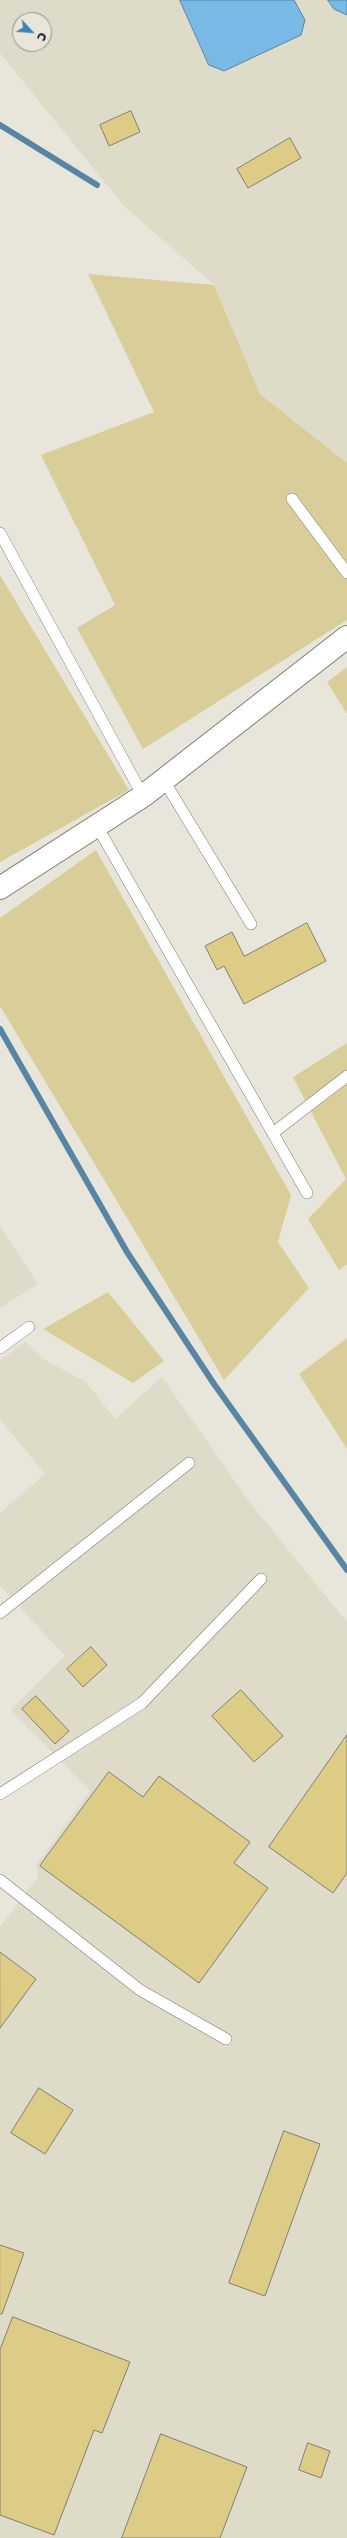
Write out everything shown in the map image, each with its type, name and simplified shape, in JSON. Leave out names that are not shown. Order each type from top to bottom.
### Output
[{"type":"street","points":[[0,888],[143,796],[163,778],[346,640]]},
{"type":"lane","points":[[292,499],[347,573]]},
{"type":"lane","points":[[0,533],[143,796]]},
{"type":"lane","points":[[163,778],[252,924]]},
{"type":"lane","points":[[97,826],[307,1193]]},
{"type":"lane","points":[[273,1133],[347,1076]]},
{"type":"lane","points":[[0,1348],[29,1327]]},
{"type":"lane","points":[[0,1613],[189,1463]]},
{"type":"lane","points":[[0,1794],[142,1703],[260,1578]]},
{"type":"lane","points":[[0,1880],[140,1990],[226,2039]]},
{"type":"shaded area","points":[[0,0],[347,0],[347,463],[260,394],[214,285],[124,206],[0,53]]},
{"type":"shaded area","points":[[88,274],[214,285],[260,394],[347,463],[347,620],[143,749],[77,628],[115,605],[41,455],[154,412]]},
{"type":"shaded area","points":[[0,575],[129,790],[0,862]]},
{"type":"shaded area","points":[[347,667],[347,714],[327,682]]},
{"type":"shaded area","points":[[96,850],[291,1195],[278,1242],[309,1288],[224,1380],[0,1006],[0,918]]},
{"type":"shaded area","points":[[347,1043],[347,1264],[339,1270],[308,1219],[346,1179],[293,1077]]},
{"type":"shaded area","points":[[0,1226],[38,1284],[0,1308]]},
{"type":"shaded area","points":[[108,1292],[164,1361],[133,1383],[43,1329]]},
{"type":"shaded area","points":[[347,1338],[347,1449],[299,1374]]},
{"type":"shaded area","points":[[26,1342],[45,1360],[86,1382],[115,1419],[162,1377],[251,1504],[347,1622],[347,2538],[0,2538],[0,1927],[38,1877],[36,1865],[90,1791],[11,1710],[65,1656],[0,1586],[0,1513],[45,1474],[0,1419],[0,1360]]},
{"type":"water","points":[[180,0],[294,0],[305,20],[301,35],[224,71],[209,65]]},
{"type":"water","points":[[328,0],[347,0],[347,15],[334,9]]},
{"type":"building","points":[[131,111],[140,132],[109,146],[100,125]]},
{"type":"building","points":[[290,138],[301,158],[248,188],[237,169]]},
{"type":"building","points":[[307,923],[326,961],[244,1004],[224,966],[217,970],[205,946],[232,932],[244,956]]},
{"type":"building","points":[[91,1647],[107,1665],[83,1687],[67,1669]]},
{"type":"building","points":[[241,1690],[283,1736],[254,1762],[212,1716]]},
{"type":"building","points":[[36,1696],[69,1731],[55,1744],[22,1709]]},
{"type":"building","points":[[347,1735],[347,1873],[333,1893],[269,1847]]},
{"type":"building","points":[[109,1772],[143,1797],[159,1776],[250,1842],[234,1863],[268,1888],[199,1983],[40,1866]]},
{"type":"building","points":[[0,1952],[36,1979],[0,2028]]},
{"type":"building","points":[[39,2088],[73,2110],[45,2154],[11,2133]]},
{"type":"building","points":[[284,2131],[320,2144],[265,2296],[229,2283]]},
{"type":"building","points":[[0,2245],[24,2253],[2,2314],[0,2314]]},
{"type":"building","points":[[13,2317],[130,2362],[102,2433],[94,2430],[54,2535],[0,2515],[0,2350]]},
{"type":"building","points":[[161,2434],[247,2467],[220,2538],[122,2538]]},
{"type":"building","points":[[308,2443],[330,2451],[321,2478],[299,2470]]},
{"type":"waterway","points":[[0,125],[97,185]]},
{"type":"waterway","points":[[0,1029],[127,1252],[214,1384],[347,1570]]}]
